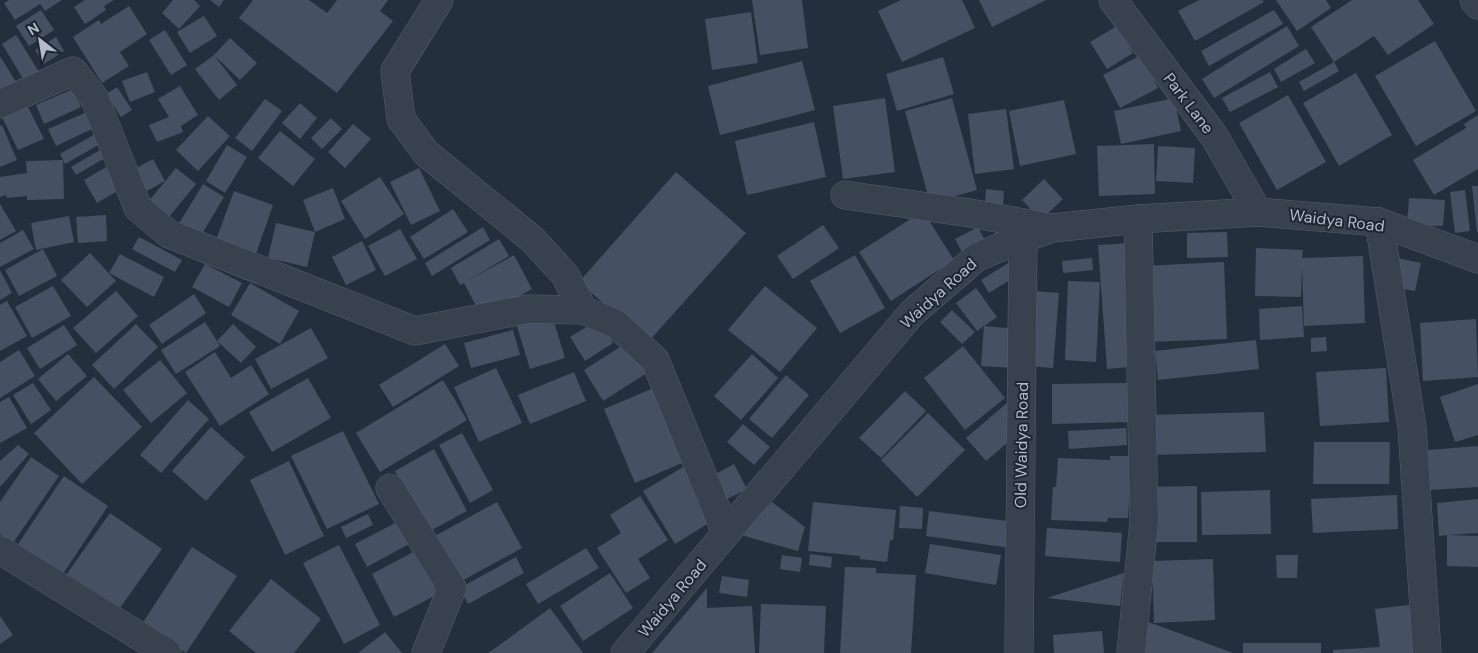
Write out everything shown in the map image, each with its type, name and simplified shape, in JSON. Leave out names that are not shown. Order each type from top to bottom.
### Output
[{"type":"street","points":[[439,0],[395,71],[401,119],[426,153],[532,239],[566,275],[583,310]]},
{"type":"street","name":"Park Lane","points":[[1113,0],[1214,136],[1258,212]]},
{"type":"street","points":[[1474,0],[1478,5]]},
{"type":"street","points":[[0,104],[73,71],[94,99],[138,208],[169,234],[416,331],[528,309],[583,310],[616,324],[655,360],[726,533]]},
{"type":"street","points":[[844,195],[970,213],[1052,228]]},
{"type":"street","name":"Waidya Road","points":[[625,653],[912,314],[977,257],[1052,228],[1138,219],[1258,212],[1380,222],[1478,259]]},
{"type":"street","points":[[1131,653],[1144,522],[1138,219]]},
{"type":"street","points":[[1380,222],[1412,427],[1427,653]]},
{"type":"street","name":"Old Waidya Road","points":[[1019,653],[1023,238]]},
{"type":"street","points":[[390,488],[452,588],[426,653]]},
{"type":"street","points":[[0,550],[167,653]]},
{"type":"building","points":[[9,0],[62,0],[45,11],[40,4],[15,20],[4,3]]},
{"type":"building","points":[[85,0],[114,0],[104,6],[106,10],[85,24],[74,7]]},
{"type":"building","points":[[173,0],[194,0],[200,6],[179,29],[162,13]]},
{"type":"building","points":[[210,0],[224,0],[219,7]]},
{"type":"building","points":[[253,0],[309,0],[327,13],[337,0],[388,0],[380,11],[393,21],[337,93],[239,18]]},
{"type":"building","points":[[752,0],[802,0],[808,48],[760,55]]},
{"type":"building","points":[[901,0],[962,0],[975,28],[902,62],[878,11]]},
{"type":"building","points":[[979,0],[1046,0],[992,27]]},
{"type":"building","points":[[1199,0],[1262,0],[1264,2],[1195,41],[1178,11]]},
{"type":"building","points":[[1276,0],[1326,0],[1331,8],[1297,31]]},
{"type":"building","points":[[1352,0],[1418,0],[1434,24],[1388,55],[1374,36],[1334,62],[1311,27]]},
{"type":"building","points":[[129,6],[147,34],[120,52],[129,66],[102,83],[73,37],[99,20],[101,24]]},
{"type":"building","points":[[41,10],[54,30],[29,46],[16,26]]},
{"type":"building","points":[[1274,10],[1283,24],[1209,66],[1201,51]]},
{"type":"building","points":[[751,12],[758,63],[712,70],[705,19]]},
{"type":"building","points":[[204,16],[217,36],[190,53],[177,32]]},
{"type":"building","points":[[1117,26],[1133,53],[1107,69],[1090,42]]},
{"type":"building","points":[[1287,26],[1299,46],[1214,98],[1202,79]]},
{"type":"building","points":[[165,30],[187,65],[171,75],[149,40]]},
{"type":"building","points":[[16,35],[39,72],[25,82],[2,44]]},
{"type":"building","points":[[56,37],[64,51],[44,64],[35,50]]},
{"type":"building","points":[[230,38],[257,63],[240,80],[214,55]]},
{"type":"building","points":[[1435,41],[1476,111],[1416,146],[1375,76]]},
{"type":"building","points":[[1306,49],[1315,63],[1281,82],[1274,69]]},
{"type":"building","points":[[214,55],[237,85],[219,100],[195,69]]},
{"type":"building","points":[[1141,55],[1158,88],[1120,108],[1103,75]]},
{"type":"building","points":[[0,56],[16,82],[0,92]]},
{"type":"building","points":[[943,57],[954,94],[897,111],[886,74]]},
{"type":"building","points":[[802,61],[815,110],[720,135],[708,86]]},
{"type":"building","points":[[1334,62],[1339,71],[1304,91],[1299,82]]},
{"type":"building","points":[[147,72],[155,92],[130,102],[122,81]]},
{"type":"building","points":[[1270,72],[1278,87],[1230,112],[1222,98]]},
{"type":"building","points":[[1356,73],[1392,135],[1339,166],[1303,103]]},
{"type":"building","points":[[180,86],[198,115],[181,126],[183,132],[157,142],[149,125],[169,117],[158,99]]},
{"type":"building","points":[[117,87],[132,110],[121,117],[106,94]]},
{"type":"building","points":[[73,89],[81,107],[44,124],[36,105]]},
{"type":"building","points":[[1288,95],[1326,162],[1277,190],[1239,123]]},
{"type":"building","points":[[885,98],[895,172],[843,179],[833,106]]},
{"type":"building","points":[[952,98],[977,190],[930,203],[905,111]]},
{"type":"building","points":[[1174,98],[1181,131],[1121,144],[1114,111]]},
{"type":"building","points":[[265,99],[282,111],[252,151],[235,138]]},
{"type":"building","points":[[1064,100],[1076,154],[1020,166],[1009,111]]},
{"type":"building","points":[[300,103],[317,118],[300,139],[282,123]]},
{"type":"building","points":[[27,105],[44,139],[18,150],[2,117]]},
{"type":"building","points":[[1006,109],[1014,169],[975,174],[968,114]]},
{"type":"building","points":[[87,112],[94,128],[56,146],[48,129]]},
{"type":"building","points":[[1478,115],[1478,169],[1434,195],[1413,160],[1466,128],[1464,124]]},
{"type":"building","points":[[208,116],[230,136],[198,171],[176,150]]},
{"type":"building","points":[[331,118],[342,129],[322,149],[311,138]]},
{"type":"building","points":[[814,122],[826,177],[747,195],[735,141]]},
{"type":"building","points":[[353,124],[371,139],[345,168],[328,152]]},
{"type":"building","points":[[2,125],[17,160],[0,167],[0,126]]},
{"type":"building","points":[[280,131],[315,159],[293,186],[258,158]]},
{"type":"building","points":[[97,133],[102,143],[65,164],[60,154]]},
{"type":"building","points":[[1154,144],[1155,194],[1099,196],[1097,146]]},
{"type":"building","points":[[227,145],[247,157],[225,193],[206,181]]},
{"type":"building","points":[[1158,146],[1195,148],[1193,183],[1156,181]]},
{"type":"building","points":[[100,150],[105,158],[76,175],[71,167]]},
{"type":"building","points":[[153,159],[165,181],[145,192],[133,170]]},
{"type":"building","points":[[63,160],[64,199],[27,200],[27,196],[7,198],[6,195],[0,197],[0,177],[27,173],[26,161]]},
{"type":"building","points":[[106,167],[119,190],[97,203],[84,180]]},
{"type":"building","points":[[176,168],[196,184],[164,223],[144,207]]},
{"type":"building","points":[[419,168],[440,211],[411,225],[390,182]]},
{"type":"building","points":[[676,172],[746,233],[648,342],[579,282]]},
{"type":"building","points":[[380,177],[404,214],[365,239],[341,201]]},
{"type":"building","points":[[1044,179],[1063,199],[1041,220],[1022,200]]},
{"type":"building","points":[[203,184],[224,197],[196,244],[175,230]]},
{"type":"building","points":[[1472,186],[1478,186],[1478,232],[1477,232]]},
{"type":"building","points":[[333,188],[345,219],[315,232],[303,200]]},
{"type":"building","points":[[986,189],[1004,191],[1003,205],[985,204]]},
{"type":"building","points":[[1465,190],[1470,231],[1455,233],[1450,192]]},
{"type":"building","points":[[234,191],[273,205],[256,254],[216,240]]},
{"type":"building","points":[[1409,198],[1445,200],[1443,226],[1407,225]]},
{"type":"building","points":[[0,204],[16,231],[0,240]]},
{"type":"building","points":[[453,209],[468,232],[424,259],[410,237]]},
{"type":"building","points":[[923,211],[954,260],[891,301],[859,252]]},
{"type":"building","points":[[106,215],[107,241],[78,243],[76,217]]},
{"type":"building","points":[[69,216],[74,242],[36,250],[31,223]]},
{"type":"building","points":[[276,223],[315,232],[307,267],[268,258]]},
{"type":"building","points":[[823,225],[839,248],[793,279],[777,256]]},
{"type":"building","points":[[483,227],[490,240],[432,276],[425,263]]},
{"type":"building","points":[[978,227],[986,242],[963,254],[955,239]]},
{"type":"building","points":[[400,229],[417,259],[385,276],[368,246]]},
{"type":"building","points":[[23,230],[34,249],[0,267],[0,243]]},
{"type":"building","points":[[1227,232],[1228,257],[1187,258],[1187,233]]},
{"type":"building","points":[[139,237],[182,260],[175,272],[132,249]]},
{"type":"building","points":[[499,239],[509,256],[469,280],[514,255],[532,289],[482,317],[464,283],[460,285],[451,268]]},
{"type":"building","points":[[362,241],[376,270],[346,285],[332,257]]},
{"type":"building","points":[[1131,243],[1139,366],[1107,369],[1098,245]]},
{"type":"building","points":[[1256,248],[1303,250],[1302,258],[1363,256],[1365,323],[1304,326],[1302,266],[1301,297],[1255,296]]},
{"type":"building","points":[[43,249],[57,276],[19,296],[5,270]]},
{"type":"building","points":[[90,253],[116,281],[87,307],[61,280]]},
{"type":"building","points":[[120,254],[164,277],[154,297],[109,273]]},
{"type":"building","points":[[855,255],[885,308],[840,333],[810,281]]},
{"type":"building","points":[[1092,258],[1093,270],[1063,273],[1062,261]]},
{"type":"building","points":[[1397,258],[1421,263],[1415,291],[1392,287]]},
{"type":"building","points":[[1010,262],[1018,275],[989,293],[981,280]]},
{"type":"building","points":[[1224,262],[1227,339],[1145,342],[1142,266]]},
{"type":"building","points":[[205,264],[242,283],[229,307],[192,287]]},
{"type":"building","points":[[0,270],[12,293],[0,300]]},
{"type":"building","points":[[1068,281],[1100,282],[1096,362],[1065,360]]},
{"type":"building","points":[[250,283],[299,311],[280,344],[231,315]]},
{"type":"building","points":[[53,286],[71,316],[32,338],[15,307]]},
{"type":"building","points":[[765,286],[817,328],[780,372],[728,330]]},
{"type":"building","points":[[976,288],[997,317],[977,331],[956,303]]},
{"type":"building","points":[[116,291],[138,316],[96,353],[73,328]]},
{"type":"building","points":[[1033,291],[1059,293],[1053,368],[1027,366]]},
{"type":"building","points":[[194,294],[206,313],[162,344],[149,325]]},
{"type":"building","points":[[7,301],[27,336],[0,351],[0,305]]},
{"type":"building","points":[[1302,306],[1304,337],[1260,340],[1259,309]]},
{"type":"building","points":[[952,310],[975,332],[962,344],[940,322]]},
{"type":"building","points":[[551,312],[565,358],[530,369],[516,323]]},
{"type":"building","points":[[1476,319],[1478,377],[1423,381],[1420,323]]},
{"type":"building","points":[[598,320],[613,343],[585,361],[570,337]]},
{"type":"building","points":[[205,322],[220,346],[176,374],[161,350]]},
{"type":"building","points":[[136,324],[158,347],[114,389],[92,365]]},
{"type":"building","points":[[233,324],[256,347],[241,363],[217,341]]},
{"type":"building","points":[[64,325],[77,345],[40,369],[27,348]]},
{"type":"building","points":[[984,326],[1017,329],[1014,368],[981,366]]},
{"type":"building","points":[[311,328],[328,358],[271,389],[255,359]]},
{"type":"building","points":[[513,330],[520,355],[471,368],[464,343]]},
{"type":"building","points":[[1326,337],[1327,351],[1311,352],[1311,338]]},
{"type":"building","points":[[631,340],[650,371],[603,401],[584,370]]},
{"type":"building","points":[[1256,340],[1259,369],[1158,380],[1155,351]]},
{"type":"building","points":[[445,344],[459,366],[393,407],[379,385]]},
{"type":"building","points":[[963,346],[1005,398],[965,430],[924,378]]},
{"type":"building","points":[[19,350],[35,376],[0,398],[0,362]]},
{"type":"building","points":[[215,352],[231,378],[251,365],[269,394],[220,426],[185,372]]},
{"type":"building","points":[[68,354],[87,376],[56,401],[38,379]]},
{"type":"building","points":[[752,354],[778,378],[741,420],[714,396]]},
{"type":"building","points":[[160,360],[187,393],[151,423],[123,390]]},
{"type":"building","points":[[496,368],[522,423],[479,442],[454,387]]},
{"type":"building","points":[[1386,368],[1389,422],[1320,426],[1316,372]]},
{"type":"building","points":[[574,372],[586,401],[530,424],[518,395]]},
{"type":"building","points":[[786,375],[809,395],[772,438],[749,419]]},
{"type":"building","points":[[94,377],[142,427],[82,484],[34,433]]},
{"type":"building","points":[[308,378],[331,418],[272,452],[249,412]]},
{"type":"building","points":[[443,380],[467,420],[380,472],[356,433]]},
{"type":"building","points":[[33,383],[51,410],[31,424],[13,395]]},
{"type":"building","points":[[1128,383],[1129,422],[1052,424],[1052,384]]},
{"type":"building","points":[[1478,384],[1478,435],[1455,442],[1440,397]]},
{"type":"building","points":[[656,387],[687,461],[635,483],[604,409]]},
{"type":"building","points":[[905,391],[926,411],[881,458],[859,438]]},
{"type":"building","points":[[9,397],[27,428],[0,443],[0,402]]},
{"type":"building","points":[[188,400],[209,419],[161,473],[140,455]]},
{"type":"building","points":[[1007,403],[1026,427],[986,461],[966,438]]},
{"type":"building","points":[[1264,412],[1266,452],[1148,455],[1147,415]]},
{"type":"building","points":[[928,413],[965,450],[917,497],[881,460]]},
{"type":"building","points":[[743,424],[770,447],[754,465],[727,442]]},
{"type":"building","points":[[211,427],[245,457],[206,501],[172,471]]},
{"type":"building","points":[[1126,428],[1127,445],[1069,449],[1068,431]]},
{"type":"building","points":[[343,431],[379,504],[327,529],[291,456]]},
{"type":"building","points":[[462,433],[493,490],[470,503],[439,445]]},
{"type":"building","points":[[1314,442],[1390,442],[1389,484],[1313,484]]},
{"type":"building","points":[[18,445],[29,454],[0,487],[0,461]]},
{"type":"building","points":[[1478,446],[1478,487],[1430,490],[1428,450]]},
{"type":"building","points":[[434,449],[467,511],[428,532],[395,471]]},
{"type":"building","points":[[1110,456],[1131,456],[1128,518],[1108,518],[1107,522],[1051,520],[1053,487],[1056,487],[1058,458],[1110,460]]},
{"type":"building","points":[[31,457],[59,476],[13,543],[0,534],[0,502]]},
{"type":"building","points":[[289,461],[324,536],[285,555],[250,480]]},
{"type":"building","points":[[734,464],[747,489],[727,499],[714,475]]},
{"type":"building","points":[[685,466],[717,518],[675,544],[643,491]]},
{"type":"building","points":[[64,476],[108,506],[57,583],[12,553]]},
{"type":"building","points":[[1197,486],[1197,542],[1148,542],[1148,487]]},
{"type":"building","points":[[1270,490],[1271,534],[1202,535],[1201,492]]},
{"type":"building","points":[[1397,495],[1398,529],[1313,533],[1311,499]]},
{"type":"building","points":[[640,496],[668,540],[638,559],[650,578],[626,593],[597,548],[621,533],[610,515]]},
{"type":"building","points":[[1478,499],[1478,533],[1449,535],[1478,536],[1478,567],[1447,566],[1447,535],[1439,536],[1437,503]]},
{"type":"building","points":[[497,502],[522,548],[458,583],[433,537]]},
{"type":"building","points":[[772,502],[805,527],[798,551],[741,535]]},
{"type":"building","points":[[813,502],[896,510],[893,540],[890,540],[887,562],[860,559],[860,556],[808,551]]},
{"type":"building","points":[[900,506],[923,508],[922,529],[899,528]]},
{"type":"building","points":[[929,511],[1015,522],[1011,548],[926,536]]},
{"type":"building","points":[[110,513],[162,549],[117,612],[66,575]]},
{"type":"building","points":[[368,514],[373,525],[346,538],[341,527]]},
{"type":"building","points":[[397,522],[409,544],[367,567],[355,544]]},
{"type":"building","points":[[1047,528],[1122,533],[1120,562],[1045,556]]},
{"type":"building","points":[[930,544],[1001,555],[996,585],[925,573]]},
{"type":"building","points":[[339,545],[380,625],[344,644],[303,563]]},
{"type":"building","points":[[192,547],[237,576],[186,653],[142,624]]},
{"type":"building","points":[[586,548],[599,568],[538,604],[526,584]]},
{"type":"building","points":[[415,551],[438,594],[394,617],[372,574]]},
{"type":"building","points":[[810,554],[832,557],[831,568],[809,565]]},
{"type":"building","points":[[782,555],[802,558],[800,572],[780,569]]},
{"type":"building","points":[[1276,555],[1298,555],[1297,578],[1277,578]]},
{"type":"building","points":[[516,557],[524,573],[468,604],[460,588]]},
{"type":"building","points":[[1213,559],[1215,620],[1154,623],[1152,561]]},
{"type":"building","points":[[845,567],[876,568],[876,573],[916,575],[911,653],[840,653]]},
{"type":"building","points":[[610,573],[633,608],[583,641],[560,606]]},
{"type":"building","points":[[1124,573],[1120,606],[1047,598]]},
{"type":"building","points":[[722,576],[749,580],[747,597],[719,593]]},
{"type":"building","points":[[271,579],[321,619],[294,653],[256,653],[229,631]]},
{"type":"building","points":[[707,588],[707,608],[752,606],[755,653],[652,653]]},
{"type":"building","points":[[761,604],[826,606],[824,653],[759,653]]},
{"type":"building","points":[[1409,605],[1415,653],[1333,653],[1333,650],[1380,647],[1375,609]]},
{"type":"building","points":[[550,608],[583,653],[488,653],[498,646]]},
{"type":"building","points":[[0,616],[13,635],[0,644]]},
{"type":"building","points":[[1143,620],[1233,653],[1139,653]]},
{"type":"building","points":[[1102,631],[1104,653],[1054,653],[1053,635]]},
{"type":"building","points":[[385,632],[402,653],[358,653]]},
{"type":"building","points":[[1243,643],[1321,643],[1321,653],[1243,653]]}]
